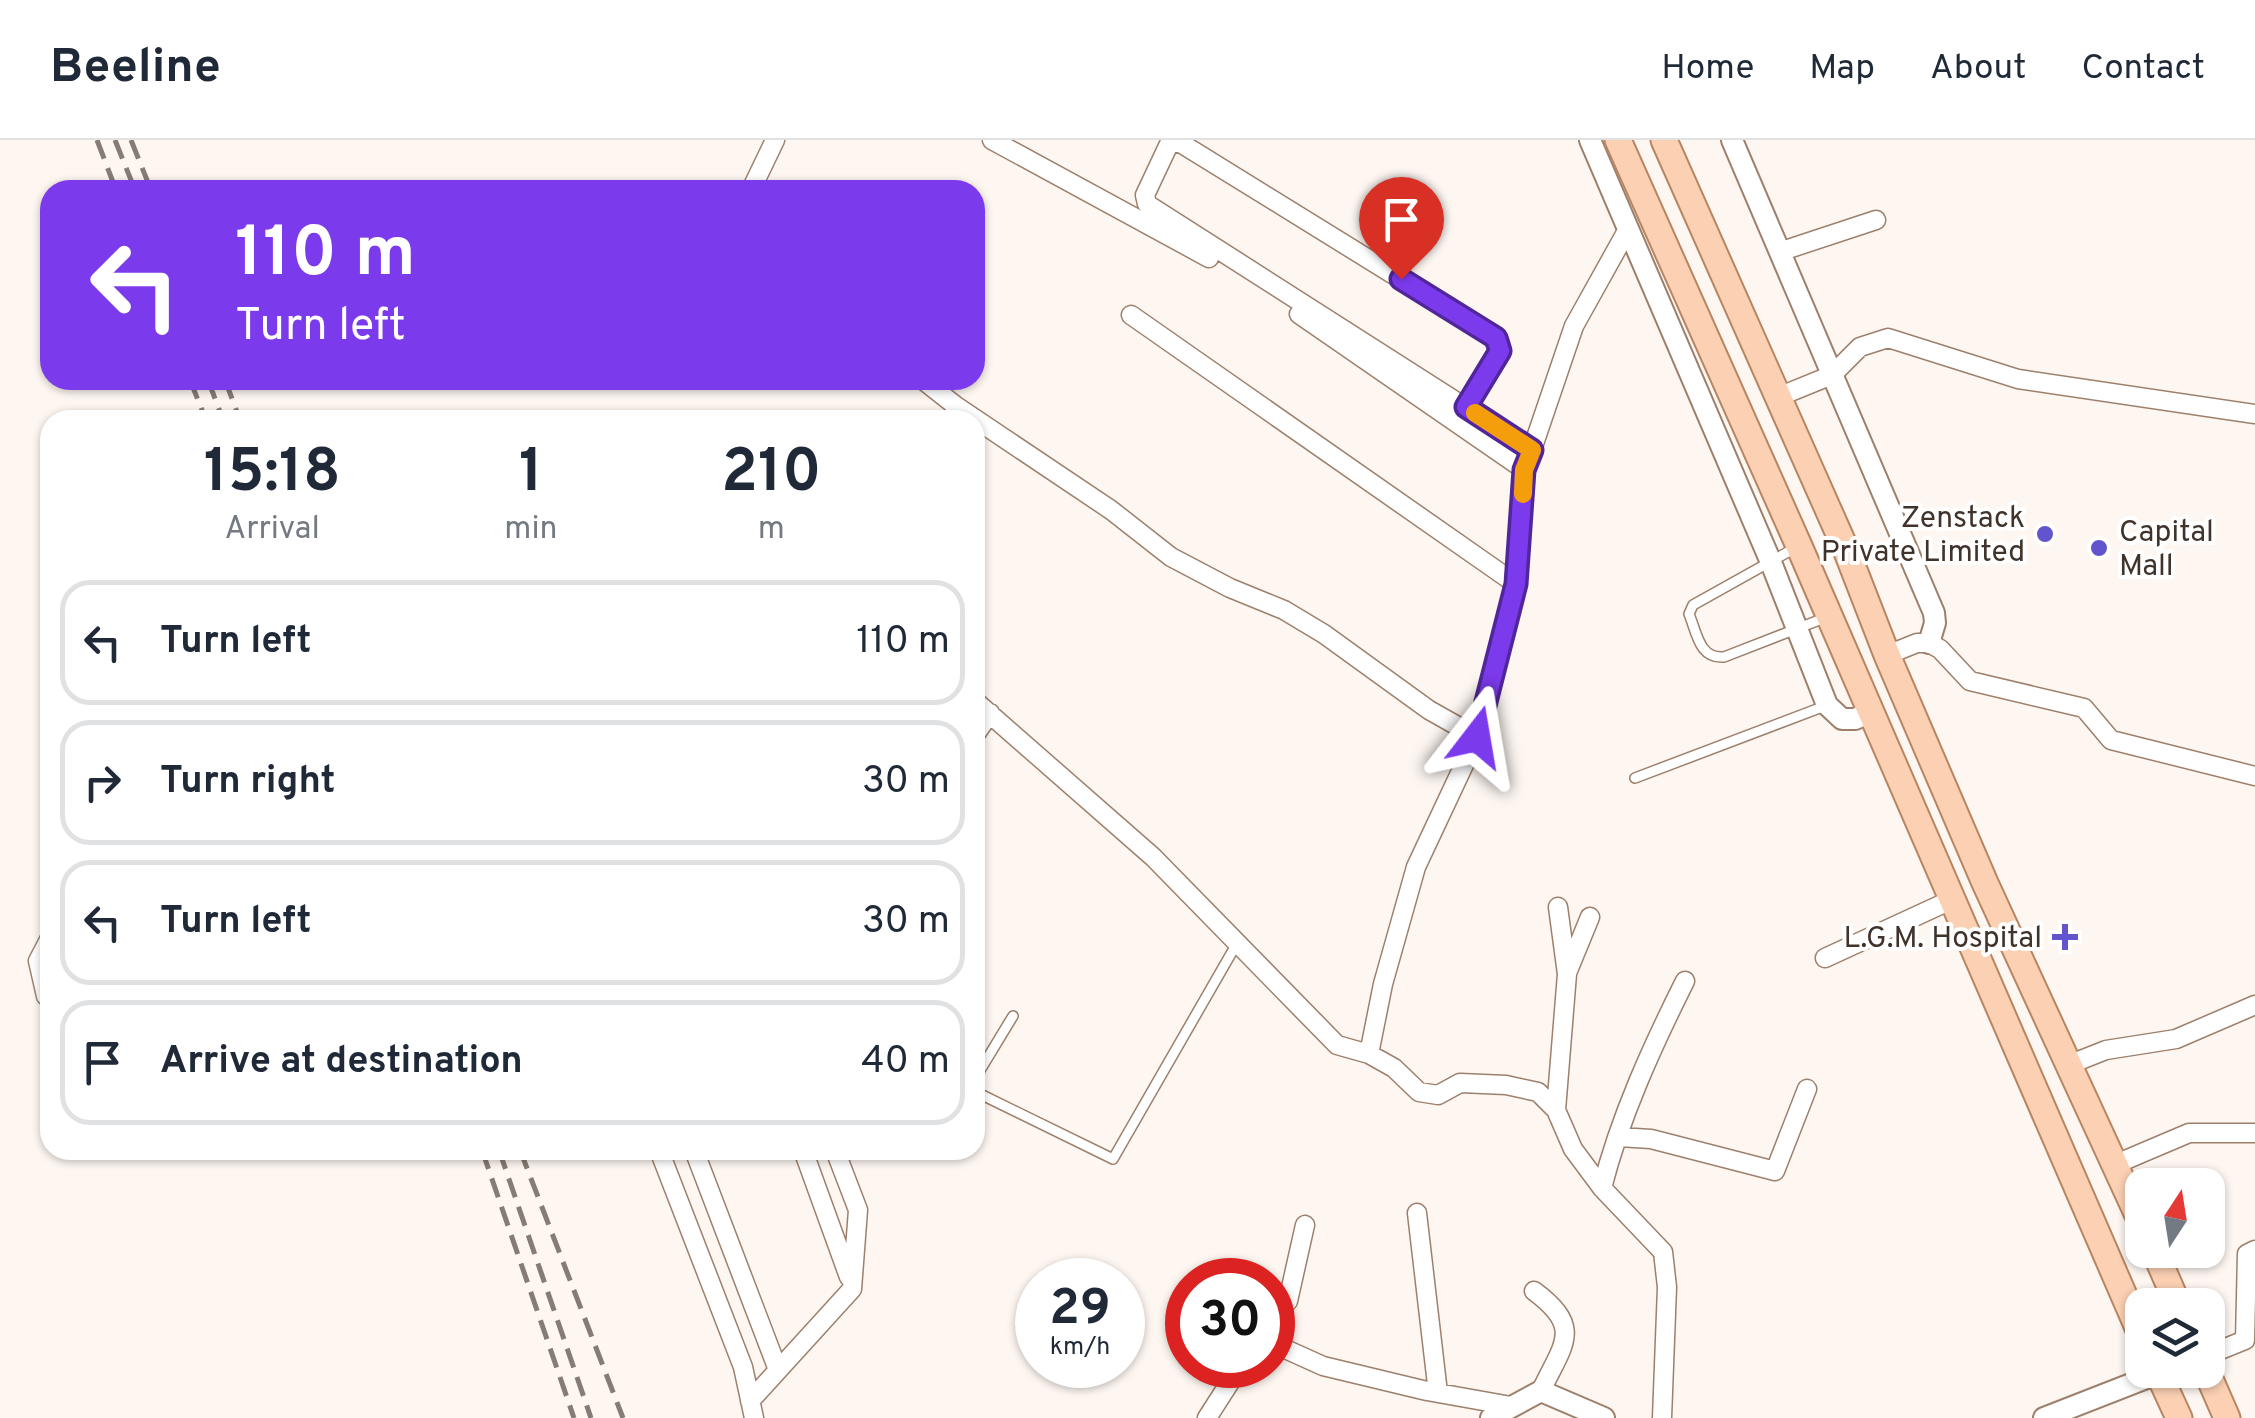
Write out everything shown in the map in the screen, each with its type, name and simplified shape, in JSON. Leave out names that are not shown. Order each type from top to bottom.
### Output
[{"type":"main road","points":[[1618,140],[1830,616],[2125,1298]]},
{"type":"main road","points":[[1664,140],[1847,552],[1887,655],[2125,1185]]},
{"type":"main road","points":[[2168,1388],[2179,1418]]},
{"type":"main road","points":[[2214,1388],[2227,1418]]},
{"type":"street","points":[[755,180],[776,140]]},
{"type":"street","points":[[992,140],[1196,250],[1286,306],[1524,470]]},
{"type":"street","points":[[1590,140],[1770,560],[1827,704],[1842,719],[1855,719],[1871,712]]},
{"type":"street","points":[[1732,140],[1934,613],[1929,643]]},
{"type":"street","points":[[1466,407],[1500,351],[1496,338],[1179,142],[1169,144],[1145,195],[1147,204],[1532,450]]},
{"type":"street","points":[[1782,252],[1876,220]]},
{"type":"street","points":[[1369,1054],[1383,984],[1416,867],[1477,737],[1516,584],[1524,470],[1574,326],[1628,229]]},
{"type":"street","points":[[1131,316],[1516,584]]},
{"type":"street","points":[[1778,397],[1832,375],[1860,347],[1888,338],[2018,379],[2255,414]]},
{"type":"street","points":[[931,390],[948,410]]},
{"type":"street","points":[[985,434],[1111,510],[1171,557],[1297,618],[1429,710],[1477,737]]},
{"type":"street","points":[[1887,655],[1917,642],[1929,643],[1940,649],[1970,681],[2084,708],[2111,740],[2255,776]]},
{"type":"street","points":[[985,710],[1153,856],[1337,1045],[1369,1054],[1394,1068],[1419,1092],[1438,1094],[1460,1083],[1506,1085],[1538,1092],[1556,1110],[1573,1149],[1602,1188],[1663,1252],[1668,1269],[1662,1418]]},
{"type":"street","points":[[1826,958],[1951,900]]},
{"type":"street","points":[[1556,1110],[1567,974],[1558,908]]},
{"type":"street","points":[[1567,974],[1590,917]]},
{"type":"street","points":[[1602,1188],[1658,1036],[1685,980]]},
{"type":"street","points":[[2068,1065],[2106,1050],[2176,1038],[2255,1005]]},
{"type":"street","points":[[1618,1137],[1651,1139],[1775,1171],[1807,1088]]},
{"type":"street","points":[[2116,1164],[2189,1133],[2255,1134]]},
{"type":"street","points":[[663,1160],[743,1367],[752,1410]]},
{"type":"street","points":[[698,1160],[778,1370]]},
{"type":"street","points":[[807,1160],[852,1289]]},
{"type":"street","points":[[752,1410],[778,1370],[852,1289],[858,1210],[839,1160]]},
{"type":"street","points":[[1417,1212],[1438,1393]]},
{"type":"street","points":[[1295,1270],[1305,1225]]},
{"type":"street","points":[[2225,1349],[2245,1340],[2247,1254],[2255,1250]]},
{"type":"street","points":[[1491,1418],[1542,1392],[1566,1339],[1565,1321],[1553,1305],[1534,1291]]},
{"type":"street","points":[[1295,1353],[1323,1366],[1511,1406]]},
{"type":"street","points":[[2044,1418],[2125,1385]]},
{"type":"street","points":[[1207,1418],[1226,1388]]},
{"type":"street","points":[[1542,1392],[1604,1418]]},
{"type":"lane","points":[[1799,546],[1693,606],[1689,614],[1704,651],[1715,658],[1724,657],[1830,616]]},
{"type":"lane","points":[[1635,778],[1827,704]]},
{"type":"lane","points":[[985,1095],[1113,1159],[1236,944]]},
{"type":"lane","points":[[985,1063],[1014,1016]]},
{"type":"railway","points":[[97,140],[112,180]]},
{"type":"railway","points":[[115,140],[131,180]]},
{"type":"railway","points":[[131,140],[147,180]]},
{"type":"railway","points":[[194,390],[202,410]]},
{"type":"railway","points":[[212,390],[219,410]]},
{"type":"railway","points":[[229,390],[236,410]]},
{"type":"railway","points":[[485,1160],[574,1418]]},
{"type":"railway","points":[[502,1160],[591,1418]]},
{"type":"railway","points":[[524,1160],[623,1418]]},
{"type":"slow traffic","points":[[1475,413],[1532,450],[1524,470],[1523,494]]},
{"type":"place","name":"Zenstack Private Limited","points":[[2045,534]]},
{"type":"place","name":"Capital Mall","points":[[2099,548]]},
{"type":"place","name":"L.G.M. Hospital","points":[[2065,937]]},
{"type":"route","points":[[1401,279],[1496,338],[1500,351],[1466,407],[1532,450],[1524,470],[1516,584],[1477,737]]}]
